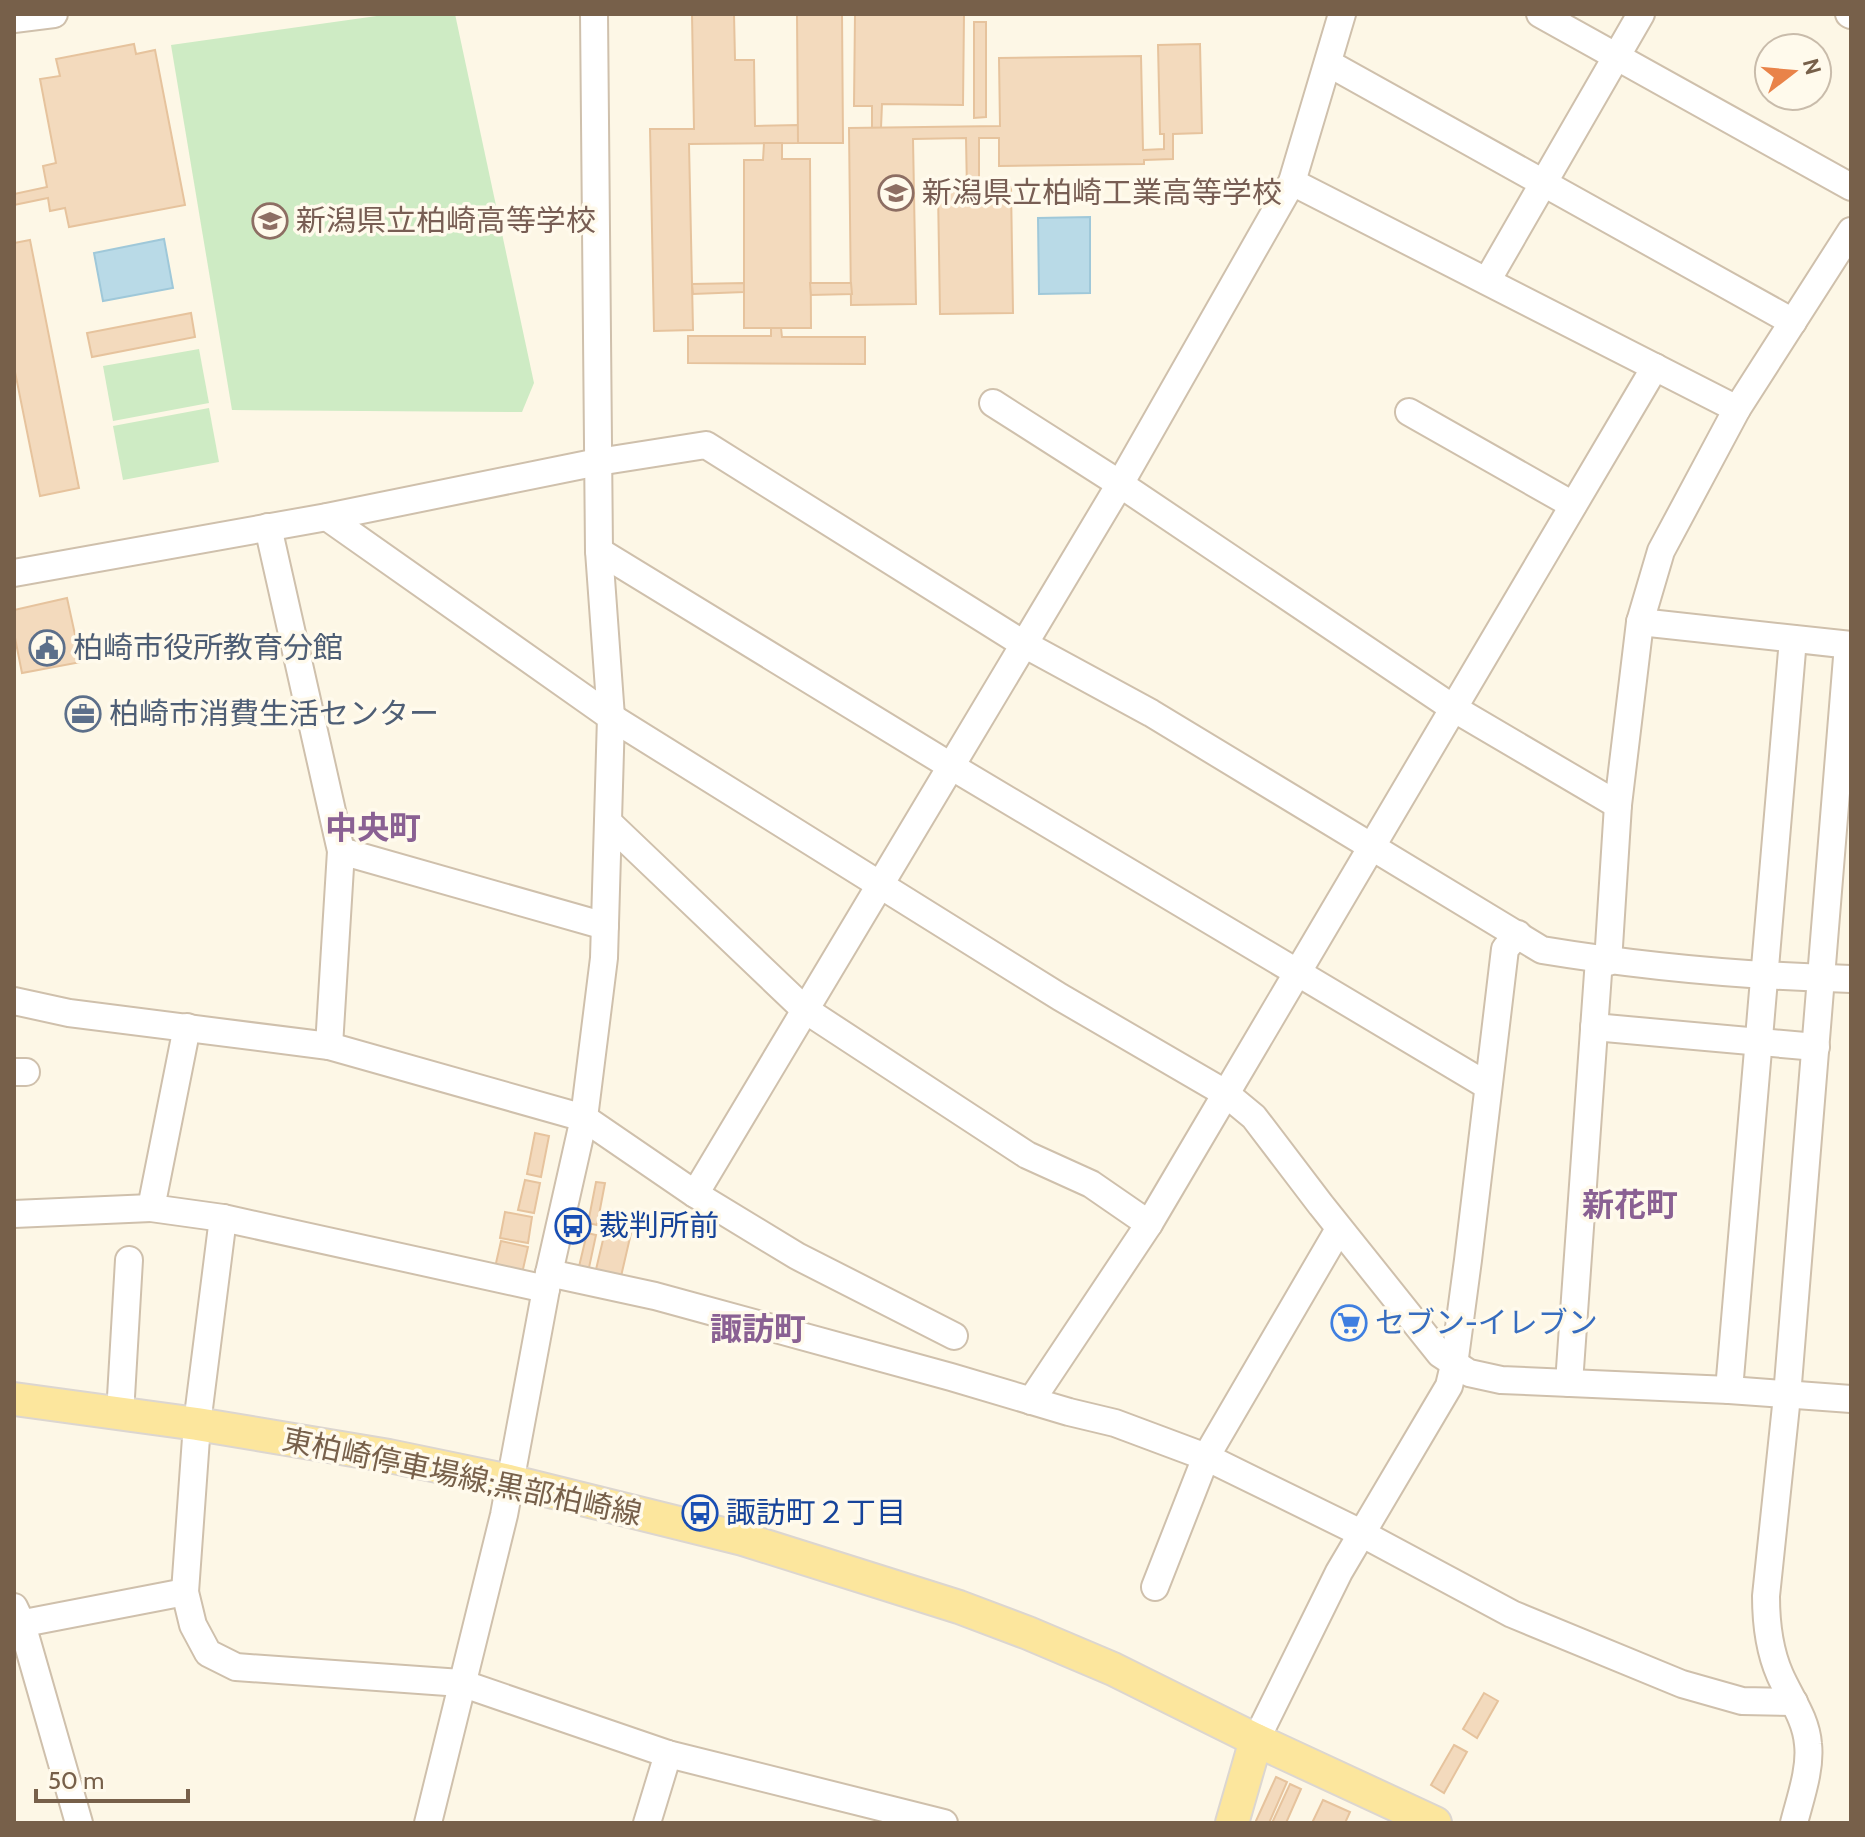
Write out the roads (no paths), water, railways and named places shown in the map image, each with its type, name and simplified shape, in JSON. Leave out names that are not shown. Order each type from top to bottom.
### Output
[{"type":"main road","name":"東柏崎停車場線;黒部柏崎線","points":[[14,1399],[375,1453],[509,1481],[743,1539],[959,1607],[1113,1669],[1435,1823]]},
{"type":"main road","points":[[1232,1823],[1256,1740]]},
{"type":"street","points":[[14,19],[54,14]]},
{"type":"street","points":[[428,1823],[504,1515],[547,1281],[584,1118],[604,958],[611,717],[599,551],[594,14]]},
{"type":"street","points":[[695,1194],[1022,643],[1120,484],[1292,182],[1342,14]]},
{"type":"street","points":[[1540,14],[1851,187]]},
{"type":"street","points":[[1487,281],[1641,14]]},
{"type":"street","points":[[1328,63],[1793,322]]},
{"type":"street","points":[[1292,182],[1737,409]]},
{"type":"street","points":[[1569,1383],[1594,1027],[1640,622],[1661,551],[1737,409],[1851,231]]},
{"type":"street","points":[[1031,1401],[1149,1224],[1655,367]]},
{"type":"street","points":[[993,403],[1120,484],[1453,708],[1618,805]]},
{"type":"street","points":[[1409,412],[1573,505]]},
{"type":"street","points":[[14,573],[327,517],[598,462],[706,445],[1022,643],[1151,713],[1542,950],[1603,960],[1764,976],[1851,979]]},
{"type":"street","points":[[327,517],[611,717],[1060,997],[1225,1093],[1254,1117],[1339,1229],[1440,1354],[1454,1365],[1469,1373],[1501,1380],[1851,1399]]},
{"type":"street","points":[[268,527],[341,851],[329,1046]]},
{"type":"street","points":[[599,551],[1296,974],[1488,1086]]},
{"type":"street","points":[[1640,622],[1850,645],[1787,1396],[1769,1557],[1766,1623],[1779,1673],[1802,1719],[1809,1748],[1794,1823]]},
{"type":"street","points":[[1729,1390],[1793,639]]},
{"type":"street","points":[[608,822],[804,1009],[1027,1155],[1091,1184],[1149,1224]]},
{"type":"street","points":[[341,851],[605,926]]},
{"type":"street","points":[[1256,1740],[1361,1533],[1449,1386],[1505,949],[1518,934]]},
{"type":"street","points":[[14,1001],[69,1013],[329,1046],[584,1118],[695,1194],[797,1256],[954,1336]]},
{"type":"street","points":[[151,1208],[187,1027]]},
{"type":"street","points":[[1594,1027],[1816,1047]]},
{"type":"street","points":[[14,1214],[151,1208],[223,1218],[547,1281],[655,1296],[1115,1423],[1206,1457],[1361,1533],[1512,1614],[1682,1684],[1742,1701],[1794,1702]]},
{"type":"street","points":[[223,1218],[197,1424],[185,1592],[193,1625],[208,1653],[236,1667],[461,1683],[668,1754],[944,1823]]},
{"type":"street","points":[[1155,1587],[1206,1457],[1339,1229]]},
{"type":"street","points":[[120,1414],[129,1260]]},
{"type":"street","points":[[79,1823],[17,1618],[185,1592]]},
{"type":"street","points":[[647,1823],[668,1754]]},
{"type":"street","points":[[884,1823],[916,1818]]},
{"type":"water","points":[[1090,217],[1090,293],[1039,294],[1038,218]]},
{"type":"water","points":[[164,239],[173,288],[103,301],[94,253]]},
{"type":"place","name":"新潟県立柏崎工業高等学校","points":[[896,193]]},
{"type":"place","name":"新潟県立柏崎高等学校","points":[[270,221]]},
{"type":"place","name":"柏崎市役所教育分館","points":[[47,648]]},
{"type":"place","name":"柏崎市消費生活センター","points":[[83,714]]},
{"type":"place","name":"裁判所前","points":[[573,1226]]},
{"type":"place","name":"セブン-イレブン","points":[[1349,1323]]},
{"type":"place","name":"諏訪町２丁目","points":[[700,1513]]},
{"type":"district","name":"中央町","points":[[373,828]]},
{"type":"district","name":"新花町","points":[[1630,1205]]},
{"type":"district","name":"諏訪町","points":[[758,1329]]}]
